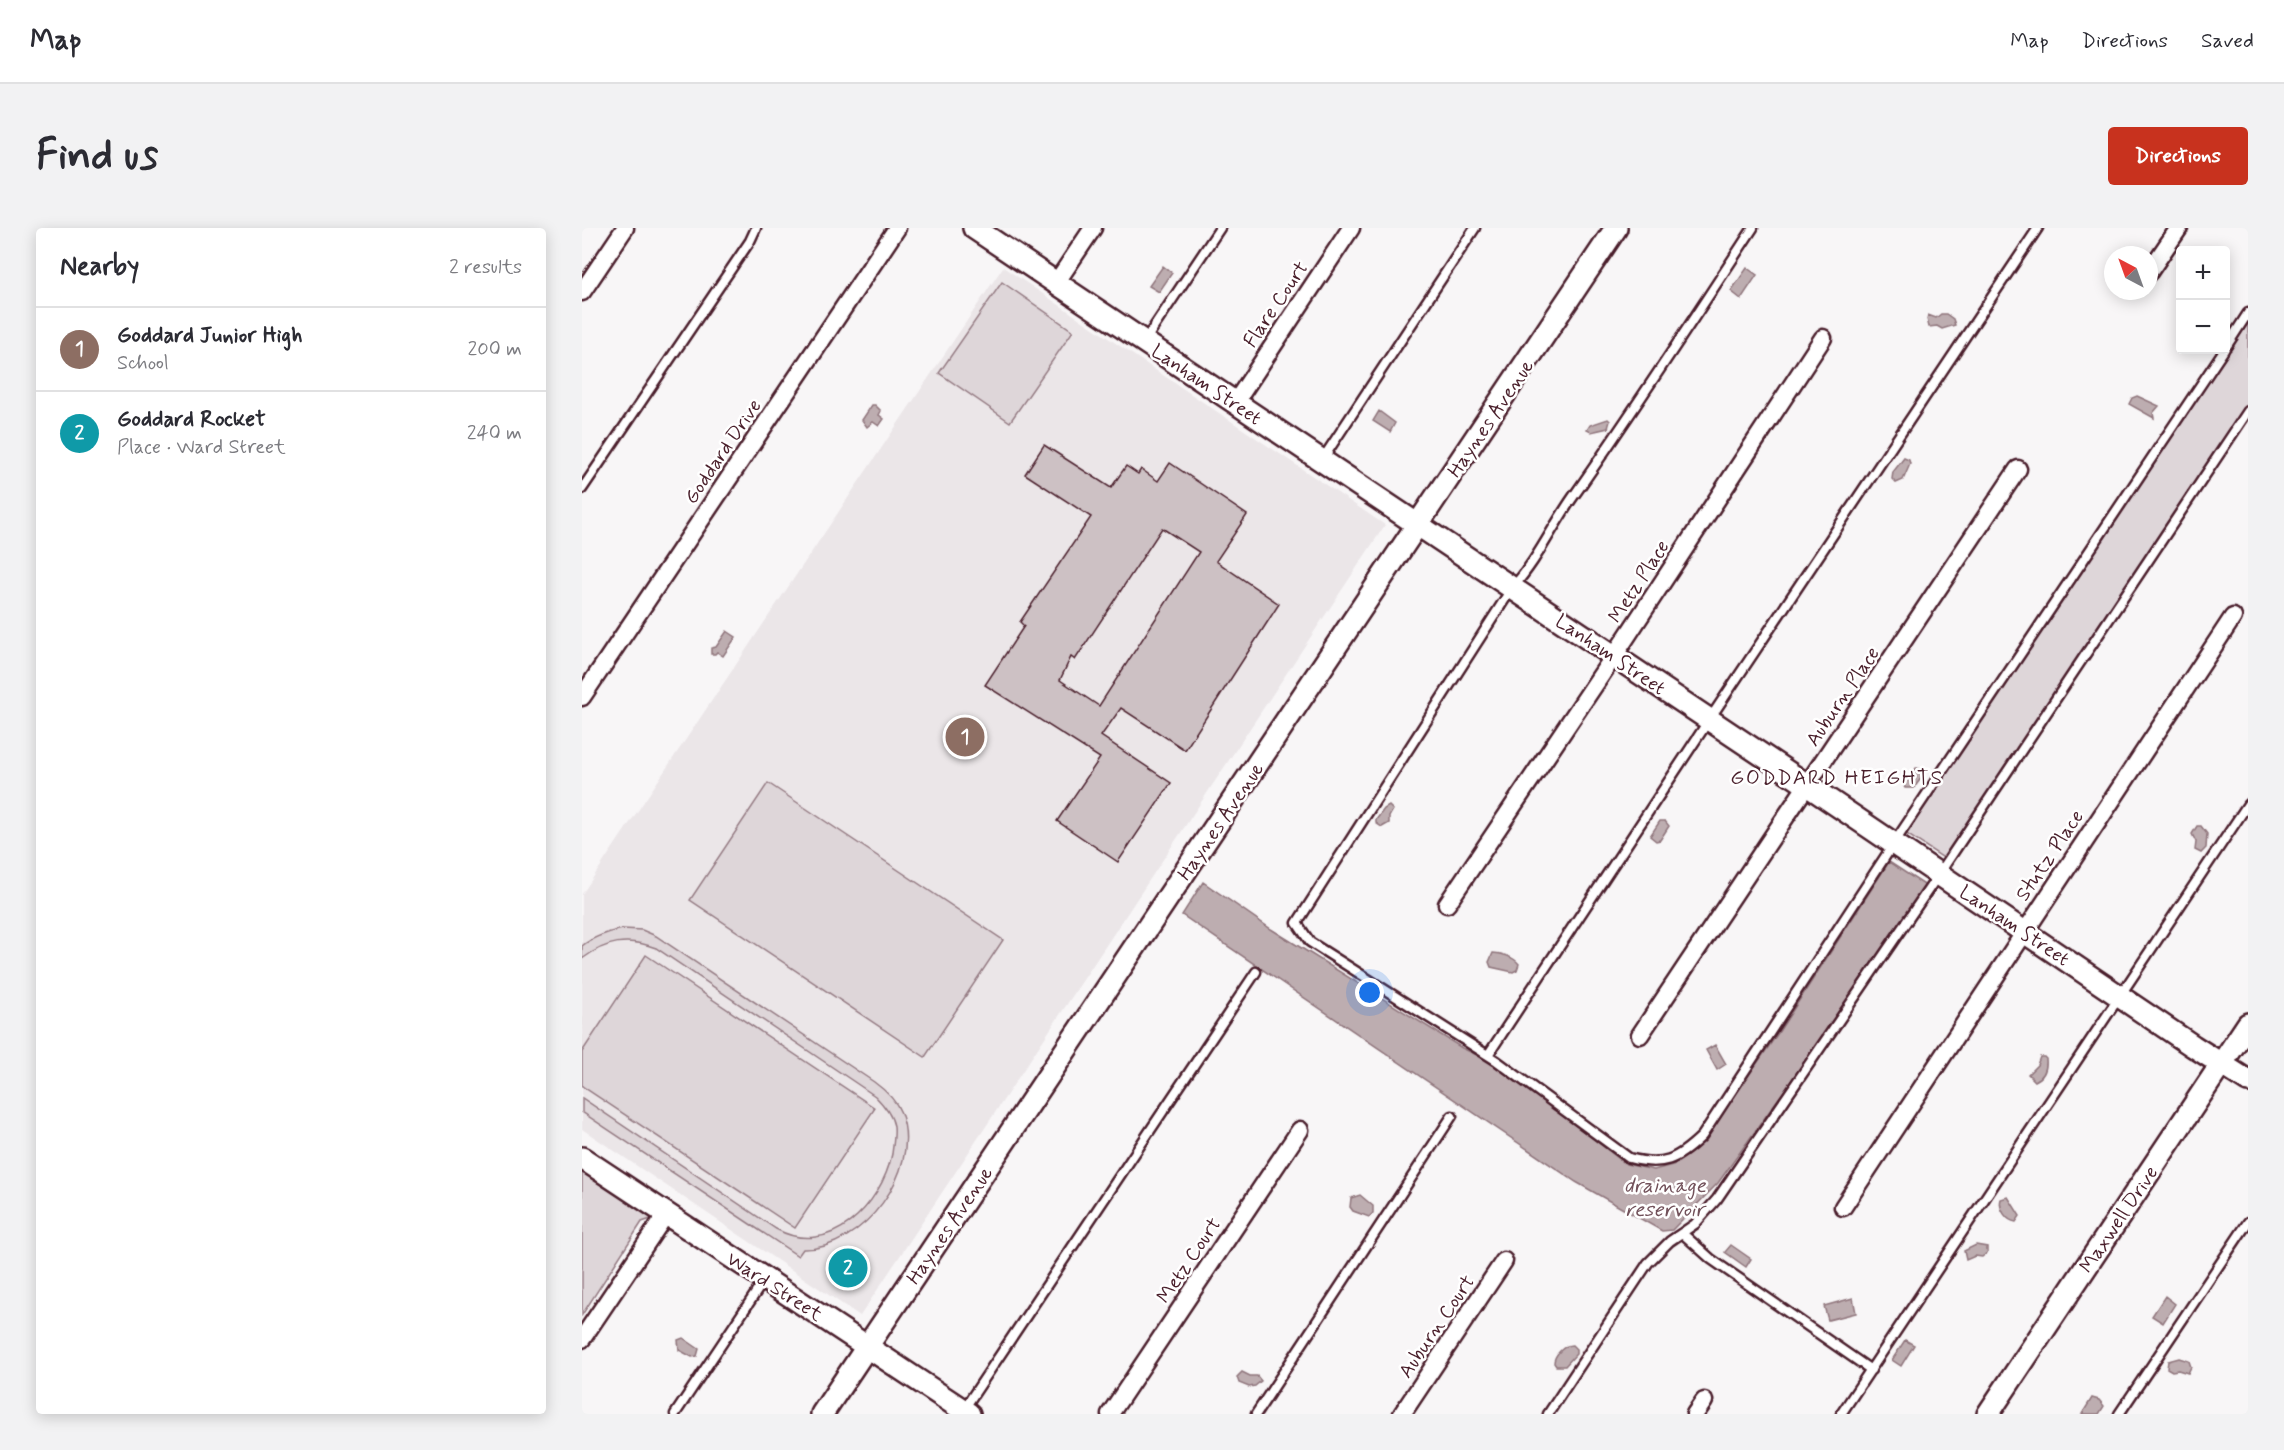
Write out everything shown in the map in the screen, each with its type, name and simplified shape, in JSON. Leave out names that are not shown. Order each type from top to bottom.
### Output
[{"type":"street","points":[[582,292],[625,228]]},
{"type":"street","name":"Goddard Drive","points":[[582,697],[897,228]]},
{"type":"street","name":"Lanham Street","points":[[974,228],[2248,1081]]},
{"type":"street","points":[[1056,283],[1093,228]]},
{"type":"street","name":"Flare Court","points":[[1235,403],[1351,228]]},
{"type":"street","name":"Haynes Avenue","points":[[822,1414],[1616,228]]},
{"type":"street","points":[[2158,259],[2179,228]]},
{"type":"street","name":"Metz Place","points":[[1447,904],[1614,656],[1823,338]]},
{"type":"street","name":"Auburn Place","points":[[1640,1035],[2018,469]]},
{"type":"street","name":"Stutz Place","points":[[1843,1207],[2233,617]]},
{"type":"street","name":"Maxwell Drive","points":[[1988,1414],[2248,1024]]},
{"type":"street","name":"Metz Court","points":[[1110,1414],[1299,1130]]},
{"type":"street","name":"Ward Street","points":[[582,1158],[867,1346],[964,1413]]},
{"type":"street","points":[[582,1339],[666,1215]]},
{"type":"street","name":"Auburn Court","points":[[1402,1414],[1504,1261]]},
{"type":"lane","points":[[582,489],[750,241],[756,228]]},
{"type":"lane","points":[[1144,342],[1220,228]]},
{"type":"lane","points":[[1322,461],[1475,228]]},
{"type":"lane","points":[[1753,228],[1617,435],[1569,502],[1527,571],[1512,588],[1297,923],[1310,942],[1488,1055],[1629,1158],[1650,1163],[1671,1159],[1688,1149],[1702,1136],[2221,354]]},
{"type":"lane","points":[[1488,1055],[2038,228]]},
{"type":"lane","points":[[2230,340],[2248,313]]},
{"type":"lane","points":[[1548,1414],[1648,1263],[1670,1241],[1695,1224],[1717,1199],[1939,874],[2248,411]]},
{"type":"lane","points":[[1841,1414],[2248,804]]},
{"type":"lane","points":[[964,1413],[1256,972]]},
{"type":"lane","points":[[1256,1414],[1452,1116]]},
{"type":"lane","points":[[2119,1414],[2248,1222]]},
{"type":"lane","points":[[1682,1233],[1711,1259],[1871,1370]]},
{"type":"lane","points":[[675,1414],[765,1279]]},
{"type":"shaded area","points":[[1003,267],[1385,525],[860,1316],[582,1129],[582,894]]},
{"type":"shaded area","points":[[1002,282],[1073,331],[1010,422],[939,373]]},
{"type":"shaded area","points":[[2248,313],[2248,410],[1948,861],[1902,831],[2221,354],[2230,354],[2230,340]]},
{"type":"shaded area","points":[[768,783],[1003,940],[925,1057],[690,900]]},
{"type":"shaded area","points":[[623,929],[642,930],[656,936],[874,1082],[893,1100],[901,1113],[906,1136],[903,1159],[895,1182],[882,1203],[866,1222],[846,1236],[825,1246],[803,1249],[798,1256],[582,1112],[582,1098],[776,1229],[796,1236],[815,1237],[834,1232],[850,1222],[865,1208],[877,1191],[892,1154],[893,1122],[887,1110],[875,1096],[656,948],[636,943],[618,943],[600,948],[582,959],[582,946],[601,935]]},
{"type":"shaded area","points":[[646,955],[875,1108],[795,1228],[582,1086],[582,1052]]},
{"type":"shaded area","points":[[582,1159],[666,1214],[642,1222],[582,1315]]},
{"type":"water","points":[[1163,266],[1172,273],[1159,292],[1149,286]]},
{"type":"water","points":[[1747,268],[1757,275],[1741,299],[1731,291]]},
{"type":"water","points":[[1941,314],[1946,314],[1953,319],[1955,325],[1942,329],[1937,326],[1929,327],[1928,315],[1936,318]]},
{"type":"water","points":[[2137,396],[2159,406],[2153,413],[2154,418],[2129,404],[2132,398]]},
{"type":"water","points":[[872,405],[881,411],[879,415],[884,419],[879,426],[873,422],[867,427],[862,420]]},
{"type":"water","points":[[1379,411],[1395,423],[1390,432],[1373,421]]},
{"type":"water","points":[[1608,419],[1610,421],[1608,428],[1591,432],[1587,430],[1590,425]]},
{"type":"water","points":[[1904,458],[1909,460],[1910,464],[1903,480],[1896,483],[1892,479],[1893,472]]},
{"type":"water","points":[[727,631],[736,637],[723,656],[717,652],[711,654],[711,648],[716,647]]},
{"type":"water","points":[[1916,768],[1921,769],[1922,777],[1914,788],[1905,788],[1904,779],[1912,775]]},
{"type":"water","points":[[1389,806],[1393,810],[1389,823],[1382,827],[1376,823],[1376,820]]},
{"type":"water","points":[[1660,821],[1665,821],[1669,826],[1660,840],[1656,841],[1650,836]]},
{"type":"water","points":[[2197,826],[2201,826],[2207,834],[2206,848],[2201,853],[2195,850],[2196,842],[2192,834]]},
{"type":"water","name":"drainage reservoir","points":[[1889,862],[1929,888],[1718,1183],[1672,1230],[1662,1231],[1576,1182],[1182,915],[1203,882],[1271,929],[1462,1048],[1511,1071],[1561,1114],[1626,1164],[1654,1170],[1676,1164],[1702,1143],[1778,1033]]},
{"type":"water","points":[[1493,953],[1514,959],[1519,964],[1517,970],[1513,972],[1491,967],[1489,962]]},
{"type":"water","points":[[1715,1045],[1726,1064],[1717,1070],[1706,1050]]},
{"type":"water","points":[[2040,1057],[2046,1059],[2045,1069],[2043,1075],[2035,1081],[2028,1074],[2037,1065]]},
{"type":"water","points":[[1360,1195],[1373,1206],[1373,1213],[1369,1217],[1353,1211],[1350,1207],[1351,1198]]},
{"type":"water","points":[[2008,1197],[2020,1216],[2016,1222],[2007,1217],[2001,1207],[2001,1199]]},
{"type":"water","points":[[1731,1245],[1751,1259],[1746,1267],[1725,1252]]},
{"type":"water","points":[[1976,1245],[1987,1247],[1987,1253],[1982,1257],[1975,1256],[1966,1260],[1964,1251]]},
{"type":"water","points":[[2165,1296],[2175,1304],[2163,1323],[2152,1316]]},
{"type":"water","points":[[1853,1298],[1856,1313],[1828,1320],[1824,1306]]},
{"type":"water","points":[[683,1338],[699,1349],[697,1356],[692,1357],[679,1350],[678,1340]]},
{"type":"water","points":[[1905,1340],[1914,1345],[1901,1366],[1892,1360]]},
{"type":"water","points":[[1572,1345],[1576,1349],[1576,1354],[1565,1366],[1556,1366],[1554,1360],[1558,1354]]},
{"type":"water","points":[[2179,1358],[2189,1361],[2191,1367],[2188,1373],[2167,1368],[2168,1361]]},
{"type":"water","points":[[1242,1372],[1250,1376],[1257,1376],[1261,1381],[1249,1387],[1239,1383],[1237,1377]]},
{"type":"water","points":[[2092,1398],[2099,1400],[2104,1406],[2099,1414],[2082,1414]]},
{"type":"building","points":[[1044,445],[1111,488],[1126,466],[1138,474],[1141,469],[1158,481],[1170,463],[1247,515],[1216,561],[1279,604],[1185,750],[1121,708],[1101,736],[1171,783],[1118,862],[1057,821],[1100,758],[985,685],[1024,626],[1020,622],[1091,517],[1025,474]],"holes":[[[1162,528],[1199,552],[1099,706],[1060,680],[1071,657],[1075,660]]]},
{"type":"place","name":"Goddard Junior High","points":[[965,737]]},
{"type":"place","name":"Goddard Rocket","points":[[848,1268]]},
{"type":"district","name":"GODDARD HEIGHTS","points":[[1837,777]]}]
